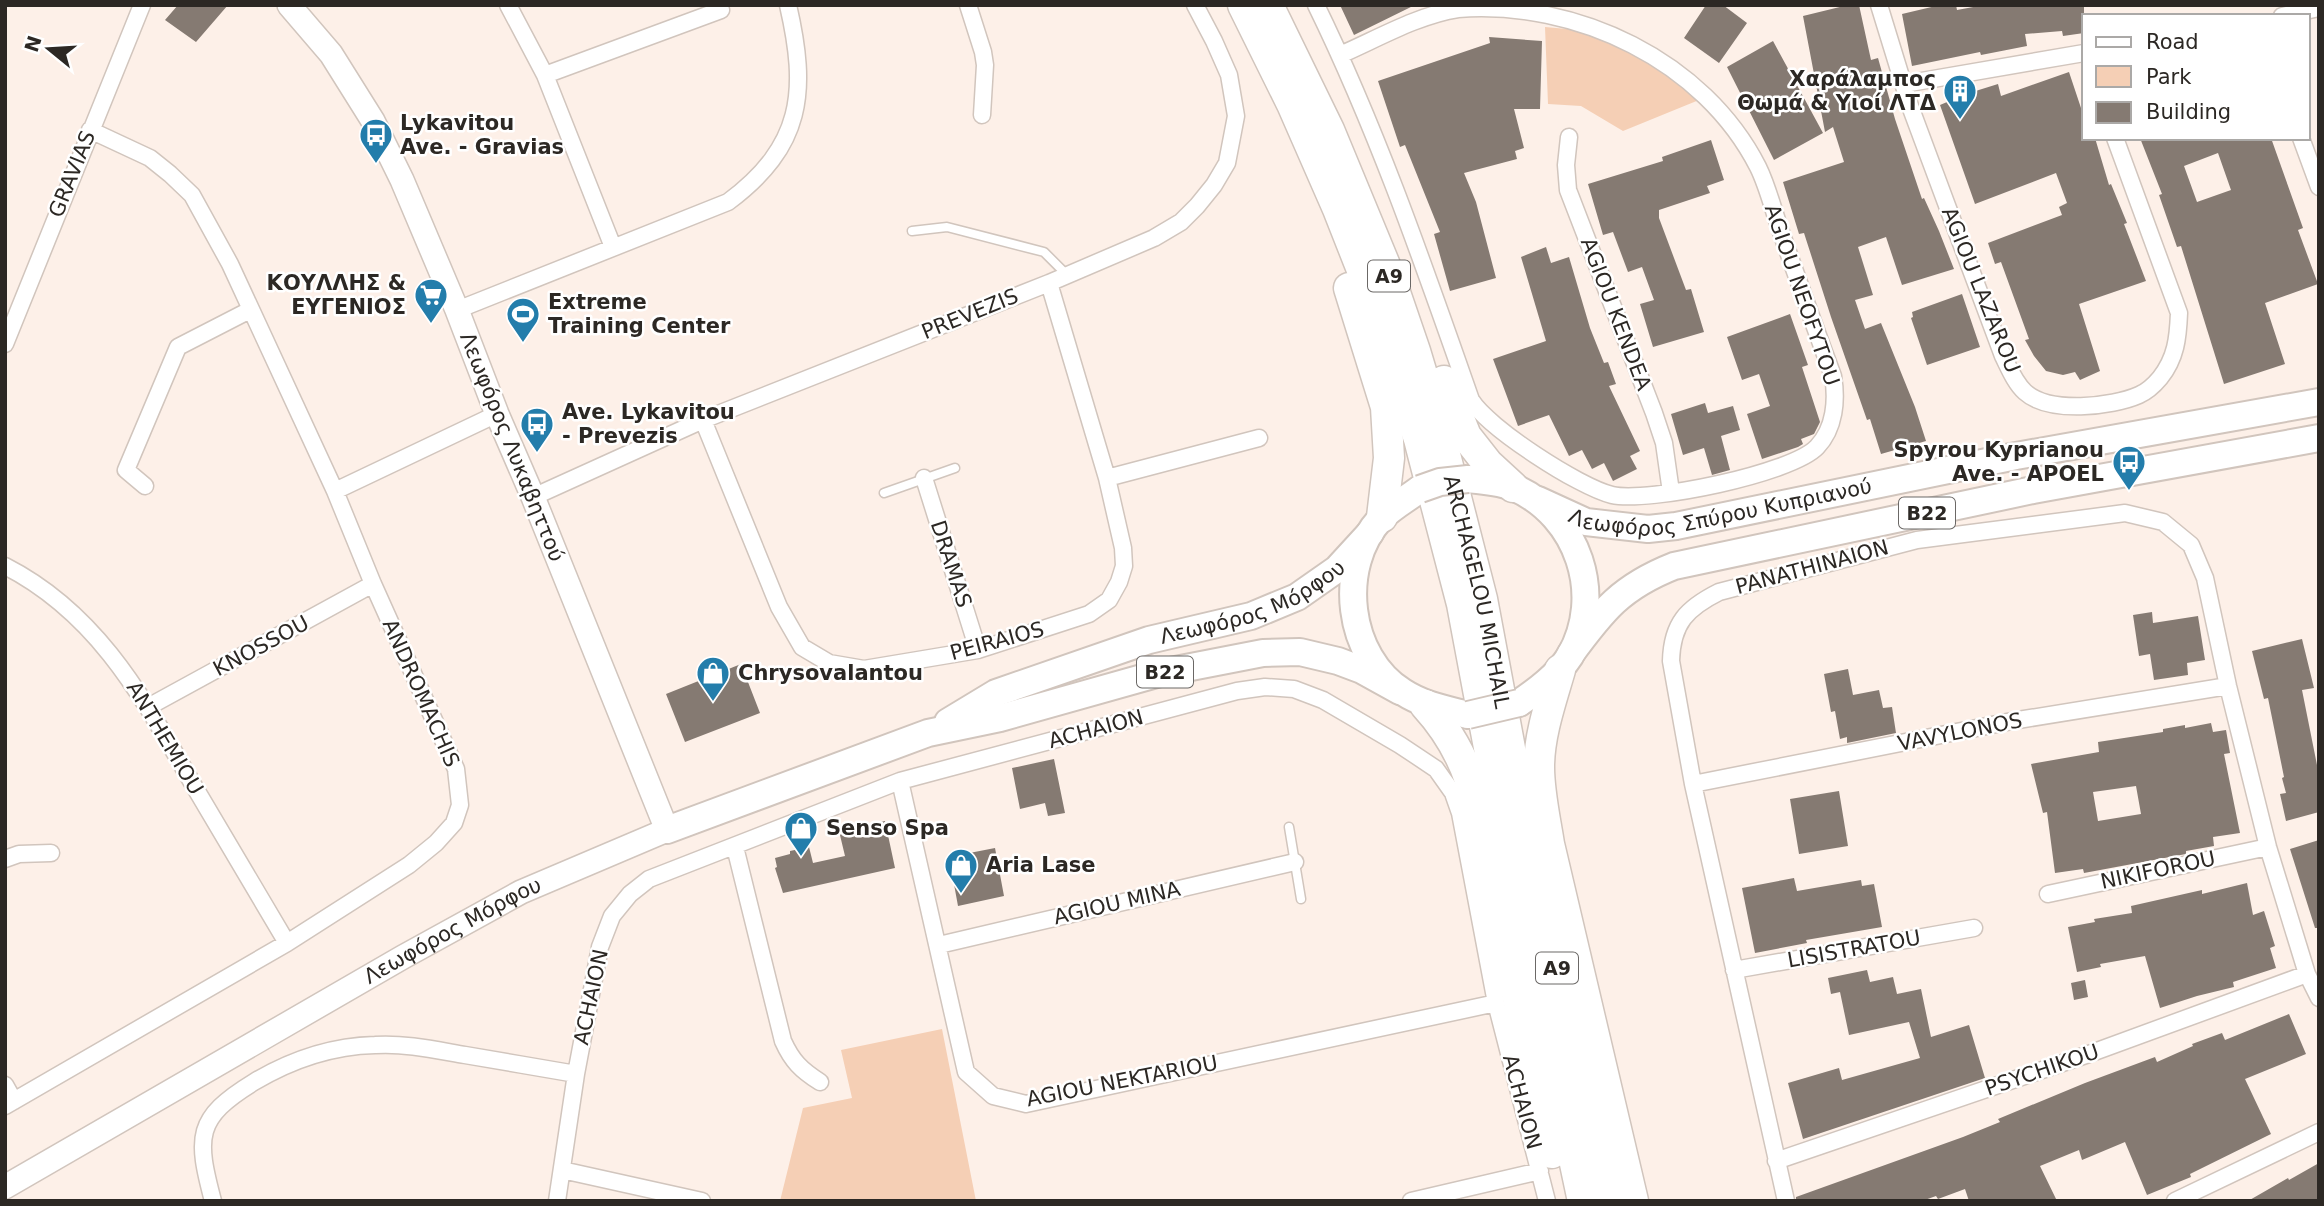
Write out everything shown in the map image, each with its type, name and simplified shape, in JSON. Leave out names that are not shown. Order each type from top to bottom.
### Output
[{"type":"highway","points":[[1220,5],[1277,110],[1349,287],[1386,407],[1389,458],[1376,525]]},
{"type":"highway","name":"ARCHAGELOU MICHAIL","points":[[1243,5],[1292,104],[1343,222],[1382,323],[1419,439],[1462,604],[1509,853],[1583,1201]]},
{"type":"highway","name":"ARCHAGELOU MICHAIL","points":[[1268,5],[1329,130],[1388,275],[1439,430],[1482,599],[1529,850],[1610,1201]]},
{"type":"highway","points":[[1290,5],[1329,83],[1361,157],[1406,271],[1461,428],[1488,464],[1525,494]]},
{"type":"highway","points":[[1565,662],[1547,717],[1539,765],[1542,800],[1549,844],[1633,1201]]},
{"type":"highway","points":[[1413,698],[1437,718],[1461,754],[1470,780],[1563,1201]]},
{"type":"main road","name":"Λεωφόρος Λυκαβηττού","points":[[289,5],[331,54],[373,121],[402,180],[667,830]]},
{"type":"main road","name":"Λεωφόρος Σπύρου Κυπριανού","points":[[1525,494],[1586,522],[1624,528],[1676,526],[2016,456],[2319,402]]},
{"type":"main road","name":"Λεωφόρος Σπύρου Κυπριανού","points":[[1565,662],[1606,608],[1630,587],[1674,566],[2033,491],[2314,441]]},
{"type":"main road","name":"B22","points":[[1376,525],[1420,489],[1440,482],[1468,479],[1525,494],[1559,520],[1574,544],[1584,571],[1585,609],[1582,628],[1565,662],[1545,685],[1519,703],[1468,715],[1413,698]]},
{"type":"main road","points":[[1376,525],[1356,566],[1352,601],[1359,635],[1375,666],[1413,698]]},
{"type":"main road","name":"Λεωφόρος Μόρφου","points":[[928,733],[996,693],[1149,640],[1251,616],[1297,597],[1338,569],[1376,525]]},
{"type":"main road","name":"Λεωφόρος Μόρφου","points":[[5,1187],[402,957],[521,892],[667,830],[928,733],[1000,718],[1160,673],[1263,653],[1300,652],[1338,661],[1362,670],[1413,698]]},
{"type":"street","name":"GRAVIAS","points":[[5,344],[142,5]]},
{"type":"street","points":[[508,5],[545,75],[613,247]]},
{"type":"street","points":[[457,310],[728,202],[752,184],[770,164],[784,141],[795,111],[800,81],[798,46],[788,5]]},
{"type":"street","points":[[968,5],[985,65],[982,115]]},
{"type":"street","name":"PREVEZIS","points":[[533,497],[703,420],[1049,283],[1154,238],[1181,222],[1198,206],[1227,163],[1236,116],[1229,75],[1195,5]]},
{"type":"street","name":"AGIOU NEOFYTOU","points":[[1316,5],[1383,159],[1476,408],[1530,450],[1596,490],[1628,497],[1671,492],[1759,475],[1799,460],[1819,445],[1829,428],[1835,404],[1832,376],[1758,167],[1716,105],[1694,82],[1664,59],[1629,39],[1584,21],[1541,10],[1494,7],[1458,9],[1428,17],[1340,55]]},
{"type":"street","name":"AGIOU LAZAROU","points":[[1879,5],[1910,106],[2003,356],[2025,392],[2053,405],[2083,406],[2141,394],[2158,380],[2172,359],[2178,338],[2179,313],[2116,140]]},
{"type":"street","points":[[2291,14],[2319,8]]},
{"type":"street","points":[[545,75],[721,9]]},
{"type":"street","points":[[1904,84],[2082,54]]},
{"type":"street","name":"ANDROMACHIS","points":[[10,1103],[287,943],[409,865],[436,843],[454,823],[460,805],[456,769],[373,584],[335,491],[230,264],[192,195],[150,158],[90,130]]},
{"type":"street","name":"AGIOU KENDEA","points":[[1569,138],[1566,165],[1569,190],[1654,412],[1664,443],[1671,492]]},
{"type":"street","points":[[2302,140],[2319,187]]},
{"type":"street","name":"PEIRAIOS","points":[[703,420],[779,607],[802,647],[829,663],[864,669],[978,650],[1089,614],[1109,600],[1119,582],[1125,566],[1123,548],[1107,478],[1049,283]]},
{"type":"street","points":[[145,486],[126,470],[178,347],[250,310]]},
{"type":"street","points":[[335,491],[497,414]]},
{"type":"street","points":[[1107,478],[1259,438]]},
{"type":"street","name":"DRAMAS","points":[[924,478],[978,650]]},
{"type":"street","name":"PANATHINAION","points":[[1786,1201],[1693,785],[1671,661],[1671,642],[1677,628],[1695,604],[1719,592],[1917,540],[2125,513],[2163,522],[2191,545],[2205,578],[2228,686],[2268,847],[2307,974],[2319,998]]},
{"type":"street","name":"ANTHEMIOU","points":[[5,566],[48,594],[95,634],[111,653],[148,707],[287,943]]},
{"type":"street","name":"KNOSSOU","points":[[148,707],[373,584]]},
{"type":"street","name":"VAVYLONOS","points":[[1693,785],[2012,722],[2228,686]]},
{"type":"street","name":"ACHAION","points":[[556,1201],[600,947],[612,916],[630,894],[649,879],[900,781],[1237,691],[1265,687],[1294,689],[1324,700],[1436,769],[1453,793],[1460,813],[1496,1003],[1547,1201]]},
{"type":"street","name":"AGIOU NEKTARIOU","points":[[900,781],[966,1072],[993,1096],[1026,1104],[1496,1003]]},
{"type":"street","points":[[735,847],[783,1041],[791,1059],[801,1070],[820,1082]]},
{"type":"street","name":"NIKIFOROU","points":[[2048,894],[2268,847]]},
{"type":"street","points":[[5,859],[19,854],[51,853]]},
{"type":"street","name":"AGIOU MINA","points":[[939,945],[1295,862]]},
{"type":"street","name":"LISISTRATOU","points":[[1734,970],[1974,928]]},
{"type":"street","name":"PSYCHIKOU","points":[[1776,1161],[2086,1055],[2307,974]]},
{"type":"street","points":[[213,1201],[202,1161],[202,1145],[203,1132],[214,1112],[266,1074],[300,1059],[338,1049],[376,1044],[426,1048],[576,1074]]},
{"type":"street","points":[[5,1085],[10,1103]]},
{"type":"street","points":[[2175,1201],[2319,1132]]},
{"type":"street","points":[[562,1170],[702,1201]]},
{"type":"street","points":[[1410,1201],[1540,1171]]},
{"type":"lane","points":[[912,231],[947,227],[1044,252],[1067,275]]},
{"type":"lane","points":[[884,493],[955,468]]},
{"type":"lane","points":[[1289,827],[1301,899]]},
{"type":"green space","points":[[1545,27],[1589,31],[1655,58],[1699,100],[1623,131],[1581,106],[1548,104]]},
{"type":"green space","points":[[942,1029],[976,1201],[780,1201],[803,1108],[852,1098],[841,1050]]},
{"type":"building","points":[[178,5],[228,5],[196,42],[165,20]]},
{"type":"building","points":[[1340,5],[1415,5],[1354,35]]},
{"type":"building","points":[[1706,5],[1723,5],[1747,23],[1719,63],[1684,38]]},
{"type":"building","points":[[1848,5],[1859,5],[1871,60],[1878,58],[1922,199],[1924,198],[1954,269],[1902,285],[1886,237],[1858,247],[1873,295],[1855,300],[1865,329],[1881,323],[1926,441],[1881,454],[1831,317],[1804,233],[1799,234],[1783,182],[1844,162],[1833,127],[1825,132],[1803,16]]},
{"type":"building","points":[[1940,5],[1956,5],[1957,10],[1984,5],[2084,5],[2082,33],[2063,36],[2062,31],[2025,34],[2027,46],[1981,55],[1980,52],[1912,66],[1902,14]]},
{"type":"building","points":[[1489,37],[1542,41],[1540,109],[1514,109],[1524,148],[1515,151],[1517,159],[1464,173],[1476,202],[1496,278],[1450,291],[1434,234],[1440,232],[1405,145],[1400,147],[1378,81],[1490,43]]},
{"type":"building","points":[[1773,41],[1823,133],[1774,160],[1727,67]]},
{"type":"building","points":[[2069,72],[2082,111],[2082,140],[2096,140],[2109,185],[2111,184],[2127,223],[2124,224],[2146,281],[2079,304],[2100,371],[2080,380],[2075,372],[2063,375],[2046,371],[2034,356],[2025,340],[2029,339],[2001,262],[1995,264],[1988,243],[2062,215],[2059,207],[2067,203],[2056,173],[1975,204],[1940,105],[1998,84],[2001,96]]},
{"type":"building","points":[[1711,140],[1724,180],[1707,186],[1710,193],[1659,210],[1659,218],[1686,290],[1691,289],[1704,332],[1653,347],[1640,304],[1654,300],[1642,267],[1628,272],[1613,232],[1603,235],[1588,184],[1663,161],[1662,157]]},
{"type":"building","points":[[2141,140],[2272,140],[2303,228],[2298,230],[2318,284],[2265,303],[2285,364],[2224,384],[2181,246],[2177,247],[2159,195],[2162,194]],"holes":[[[2218,153],[2231,190],[2197,202],[2184,166]]]},
{"type":"building","points":[[1546,247],[1551,263],[1569,257],[1590,328],[1616,384],[1609,386],[1640,451],[1630,456],[1637,469],[1613,481],[1604,463],[1592,469],[1582,450],[1569,456],[1549,415],[1518,426],[1493,359],[1546,341],[1521,257]]},
{"type":"building","points":[[1962,294],[1980,347],[1927,365],[1911,318],[1912,312]]},
{"type":"building","points":[[1790,314],[1808,365],[1802,367],[1820,422],[1814,434],[1801,439],[1803,444],[1762,459],[1747,414],[1770,406],[1759,374],[1742,380],[1727,337]]},
{"type":"building","points":[[1705,403],[1708,413],[1733,406],[1740,430],[1721,436],[1730,470],[1712,475],[1704,448],[1683,455],[1671,414]]},
{"type":"building","points":[[2152,612],[2153,623],[2198,616],[2205,660],[2187,663],[2188,675],[2154,680],[2150,654],[2139,656],[2133,615]]},
{"type":"building","points":[[2302,639],[2314,688],[2302,690],[2319,775],[2319,812],[2286,821],[2280,794],[2286,793],[2282,778],[2284,777],[2268,698],[2264,699],[2252,651]]},
{"type":"building","name":"Chrysovalantou","points":[[741,664],[760,713],[685,742],[666,694]]},
{"type":"building","points":[[1848,669],[1853,695],[1879,690],[1883,708],[1892,707],[1896,733],[1847,743],[1847,737],[1840,739],[1835,711],[1831,712],[1824,674]]},
{"type":"building","points":[[2211,723],[2213,732],[2226,730],[2230,753],[2224,754],[2240,833],[2213,837],[2214,846],[2186,851],[2186,854],[2084,873],[2083,869],[2055,873],[2047,812],[2043,813],[2031,764],[2099,752],[2098,742],[2163,732],[2163,729],[2185,725],[2185,728]],"holes":[[[2136,786],[2141,814],[2098,821],[2093,792]]]},
{"type":"building","points":[[1054,759],[1065,813],[1048,816],[1045,803],[1020,809],[1012,768]]},
{"type":"building","points":[[1839,791],[1848,846],[1799,854],[1790,799]]},
{"type":"building","points":[[885,821],[895,868],[783,893],[775,868],[775,858],[809,847],[813,863],[845,856],[839,831]]},
{"type":"building","points":[[2319,840],[2319,928],[2315,928],[2290,849]]},
{"type":"building","points":[[995,848],[1004,896],[958,906],[949,857]]},
{"type":"building","points":[[1794,878],[1797,891],[1861,880],[1862,886],[1874,884],[1882,927],[1806,940],[1807,943],[1755,953],[1742,888]]},
{"type":"building","points":[[2247,883],[2253,915],[2264,911],[2275,946],[2270,948],[2276,968],[2233,982],[2234,987],[2160,1008],[2145,956],[2100,964],[2101,967],[2077,972],[2068,927],[2095,922],[2094,919],[2132,913],[2131,906]]},
{"type":"building","points":[[1867,970],[1870,982],[1893,977],[1897,994],[1921,989],[1931,1037],[1969,1025],[1985,1078],[1803,1139],[1788,1083],[1839,1068],[1842,1080],[1920,1058],[1909,1022],[1849,1035],[1840,992],[1831,994],[1828,978]]},
{"type":"building","points":[[2085,980],[2088,997],[2074,1000],[2071,983]]},
{"type":"building","points":[[2289,1014],[2306,1054],[2245,1079],[2271,1134],[2190,1174],[2191,1177],[2147,1195],[2125,1142],[2082,1160],[2079,1150],[2040,1166],[2057,1201],[1969,1201],[1965,1189],[1938,1199],[1936,1196],[1922,1201],[1796,1201],[1796,1197],[2000,1122],[1998,1119],[2085,1083],[2155,1057],[2157,1062],[2193,1046],[2192,1044],[2222,1033],[2225,1040]]},
{"type":"building","points":[[2319,1163],[2319,1201],[2248,1201],[2288,1178],[2289,1180]]},
{"type":"place","name":"Χαράλαμπος Θωμά & Υιοί ΛΤΔ","points":[[1960,121]]},
{"type":"place","name":"Lykavitou Ave. - Gravias","points":[[376,165]]},
{"type":"place","name":"ΚΟΥΛΛΗΣ & ΕΥΓΕΝΙΟΣ","points":[[431,325]]},
{"type":"place","name":"Extreme Training Center","points":[[523,344]]},
{"type":"place","name":"Ave. Lykavitou - Prevezis","points":[[537,454]]},
{"type":"place","name":"Spyrou Kyprianou Ave. - APOEL","points":[[2129,492]]},
{"type":"place","name":"Chrysovalantou","points":[[713,703]]},
{"type":"place","name":"Senso Spa","points":[[801,858]]},
{"type":"place","name":"Aria Lase","points":[[961,895]]}]
